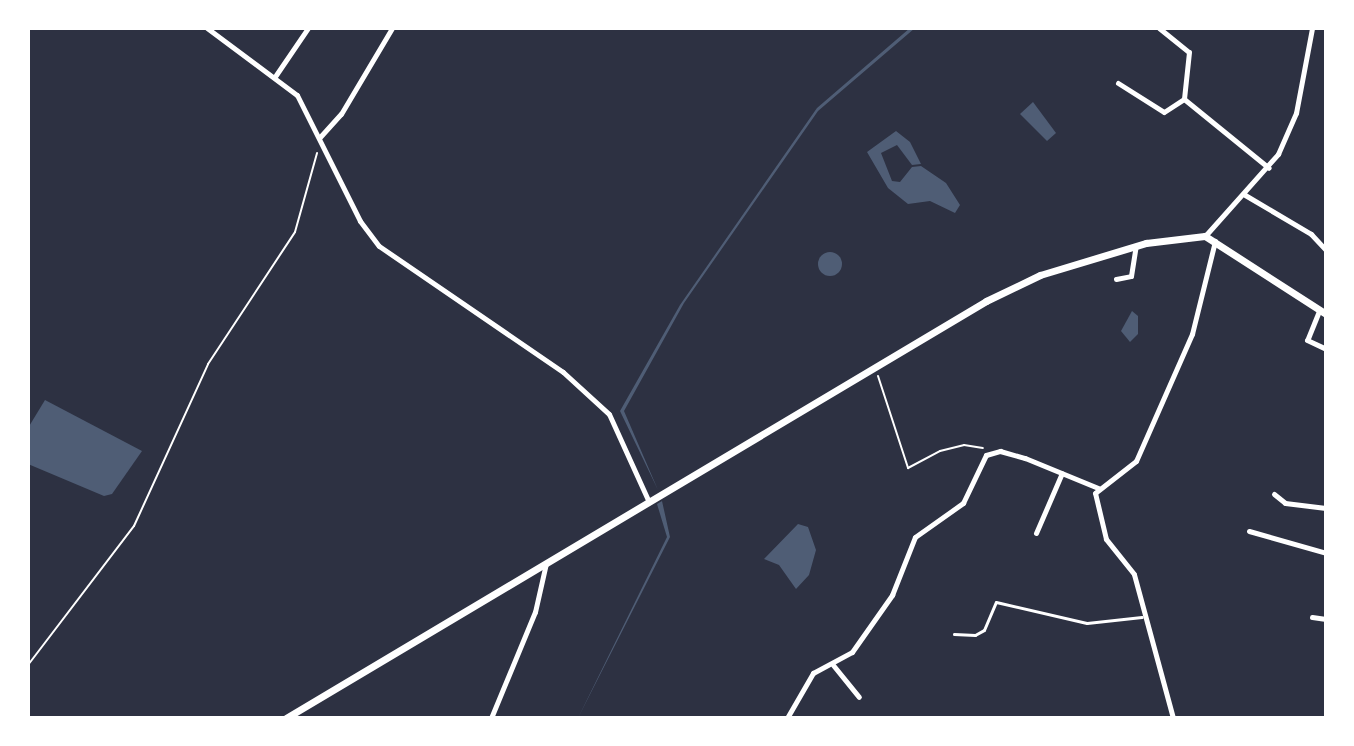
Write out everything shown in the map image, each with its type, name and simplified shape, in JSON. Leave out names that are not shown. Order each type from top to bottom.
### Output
[{"type":"street","points":[[207,28],[276,75],[304,105],[360,221],[379,246],[593,397],[616,426],[649,502]]},
{"type":"street","points":[[276,75],[308,28]]},
{"type":"street","points":[[320,137],[341,114],[392,28]]},
{"type":"street","points":[[1159,28],[1189,52],[1184,99]]},
{"type":"street","points":[[1205,236],[1269,168],[1293,124],[1312,28]]},
{"type":"street","points":[[1118,83],[1164,112],[1184,99]]},
{"type":"street","points":[[1184,99],[1269,168]]},
{"type":"street","points":[[1245,195],[1311,234],[1326,250]]},
{"type":"street","points":[[286,718],[1018,283],[1136,246],[1205,236],[1322,312],[1307,340],[1326,349]]},
{"type":"street","points":[[1173,718],[1142,617],[1131,567],[1111,549],[1094,499],[1098,488],[1136,461],[1192,334],[1215,241]]},
{"type":"street","points":[[1116,279],[1131,276],[1136,246]]},
{"type":"street","points":[[787,718],[813,673],[833,665],[852,652],[892,595],[920,529],[963,503],[986,455],[1000,451],[1098,488]]},
{"type":"street","points":[[1036,533],[1062,473]]},
{"type":"street","points":[[1274,494],[1285,503],[1326,508]]},
{"type":"street","points":[[1249,531],[1326,553]]},
{"type":"street","points":[[491,718],[535,612],[546,563]]},
{"type":"street","points":[[1312,617],[1326,619]]},
{"type":"street","points":[[833,665],[859,697]]},
{"type":"lane","points":[[954,634],[975,635],[984,630],[996,602],[1080,623],[1142,617]]},
{"type":"path","points":[[28,665],[134,526],[208,364],[295,232],[320,137]]},
{"type":"path","points":[[875,367],[908,468],[964,445],[1000,451]]},
{"type":"water","points":[[910,28],[915,28],[818,111],[684,303],[624,411],[658,490],[620,411],[680,305],[817,108]]},
{"type":"water","points":[[1033,102],[1056,133],[1047,141],[1020,114]]},
{"type":"water","points":[[896,131],[910,142],[921,164],[912,165],[897,145],[881,153],[892,181],[900,182],[912,167],[921,166],[946,183],[960,205],[955,213],[930,201],[908,204],[888,188],[867,152]]},
{"type":"water","points":[[830,252],[839,255],[842,264],[839,273],[830,276],[821,273],[818,264],[821,255]]},
{"type":"water","points":[[1132,311],[1138,316],[1138,334],[1130,342],[1121,331]]},
{"type":"water","points":[[45,400],[142,451],[112,494],[104,496],[28,464],[28,428]]},
{"type":"water","points":[[662,501],[670,537],[578,718],[667,537],[657,504]]},
{"type":"water","points":[[798,524],[808,527],[816,550],[809,575],[796,589],[779,565],[764,559]]}]
